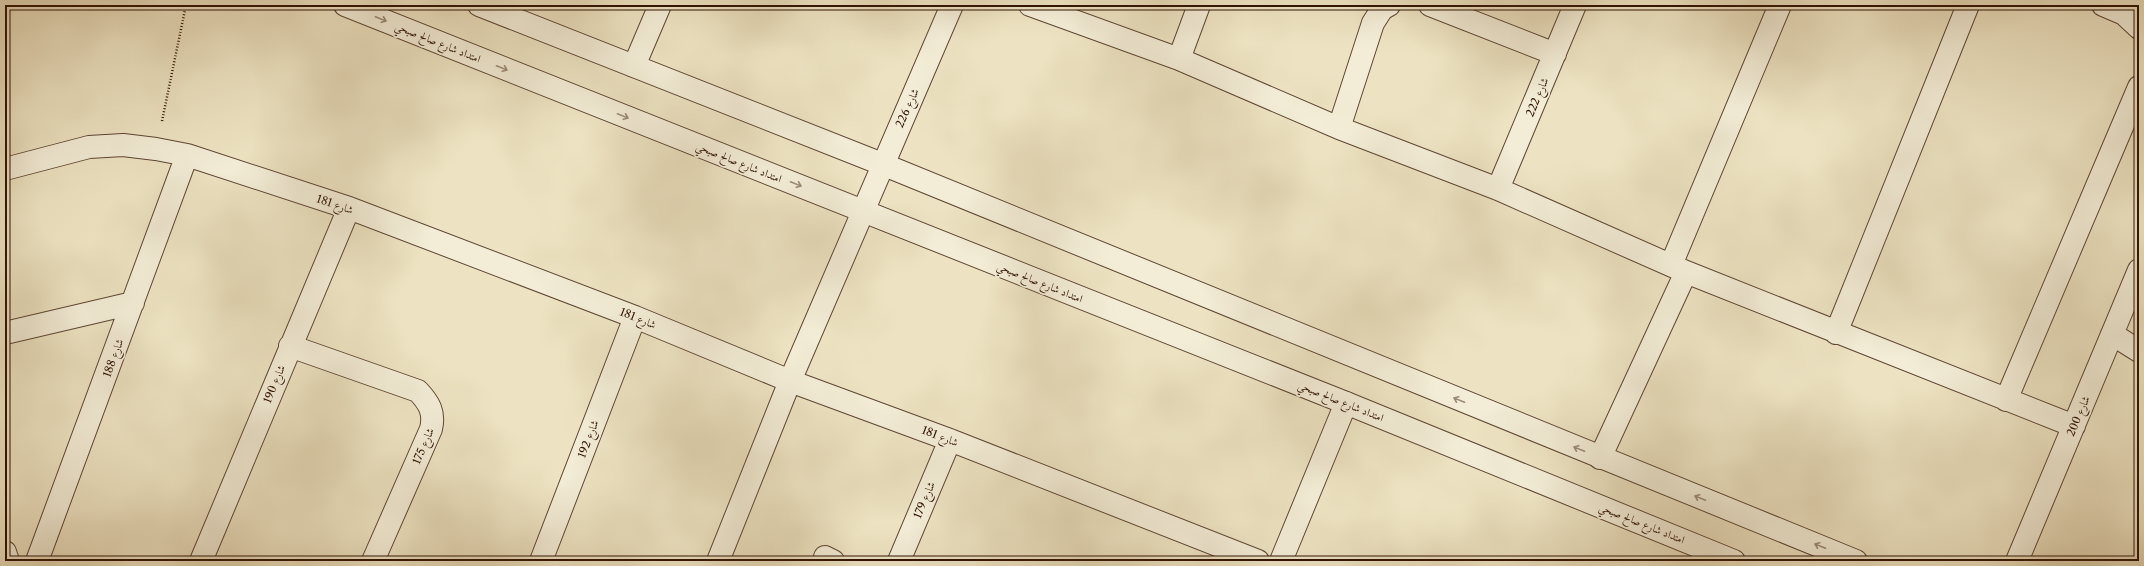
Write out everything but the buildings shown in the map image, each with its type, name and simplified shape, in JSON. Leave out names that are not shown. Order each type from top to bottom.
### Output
[{"type":"street","name":"امتداد شارع صالح صبحي","points":[[345,5],[1346,403],[1734,561]]},
{"type":"street","points":[[478,5],[882,164],[1600,458],[1856,561]]},
{"type":"street","points":[[634,66],[660,5]]},
{"type":"street","name":"شارع 226","points":[[718,561],[790,381],[882,164],[952,5]]},
{"type":"street","points":[[1030,5],[1179,59],[1339,128],[1498,189],[1678,269],[1836,333],[2074,426]]},
{"type":"street","points":[[1179,59],[1199,5]]},
{"type":"street","points":[[1339,128],[1374,23],[1382,10],[1389,5]]},
{"type":"street","points":[[1430,5],[1555,54]]},
{"type":"street","name":"شارع 222","points":[[1498,189],[1575,5]]},
{"type":"street","points":[[1600,458],[1678,269],[1780,5]]},
{"type":"street","points":[[1836,333],[1968,5]]},
{"type":"street","points":[[2103,5],[2124,14],[2139,28]]},
{"type":"street","points":[[2006,400],[2139,87]]},
{"type":"street","name":"شارع 181","points":[[5,169],[89,147],[123,146],[156,149],[187,155],[349,208],[635,317],[790,381],[950,440],[1258,561]]},
{"type":"street","name":"شارع 188","points":[[38,561],[187,155]]},
{"type":"street","name":"شارع 190","points":[[201,561],[349,208]]},
{"type":"street","name":"شارع 200","points":[[2017,561],[2139,270]]},
{"type":"street","points":[[5,333],[133,302]]},
{"type":"street","name":"شارع 192","points":[[541,561],[635,317]]},
{"type":"street","points":[[2112,334],[2139,351]]},
{"type":"street","name":"شارع 175","points":[[290,346],[418,391],[428,401],[432,410],[433,419],[431,429],[373,561]]},
{"type":"street","points":[[1281,561],[1346,403]]},
{"type":"street","name":"شارع 179","points":[[899,561],[950,440]]},
{"type":"street","points":[[5,552],[8,561]]},
{"type":"path","points":[[156,149],[186,5]]}]
